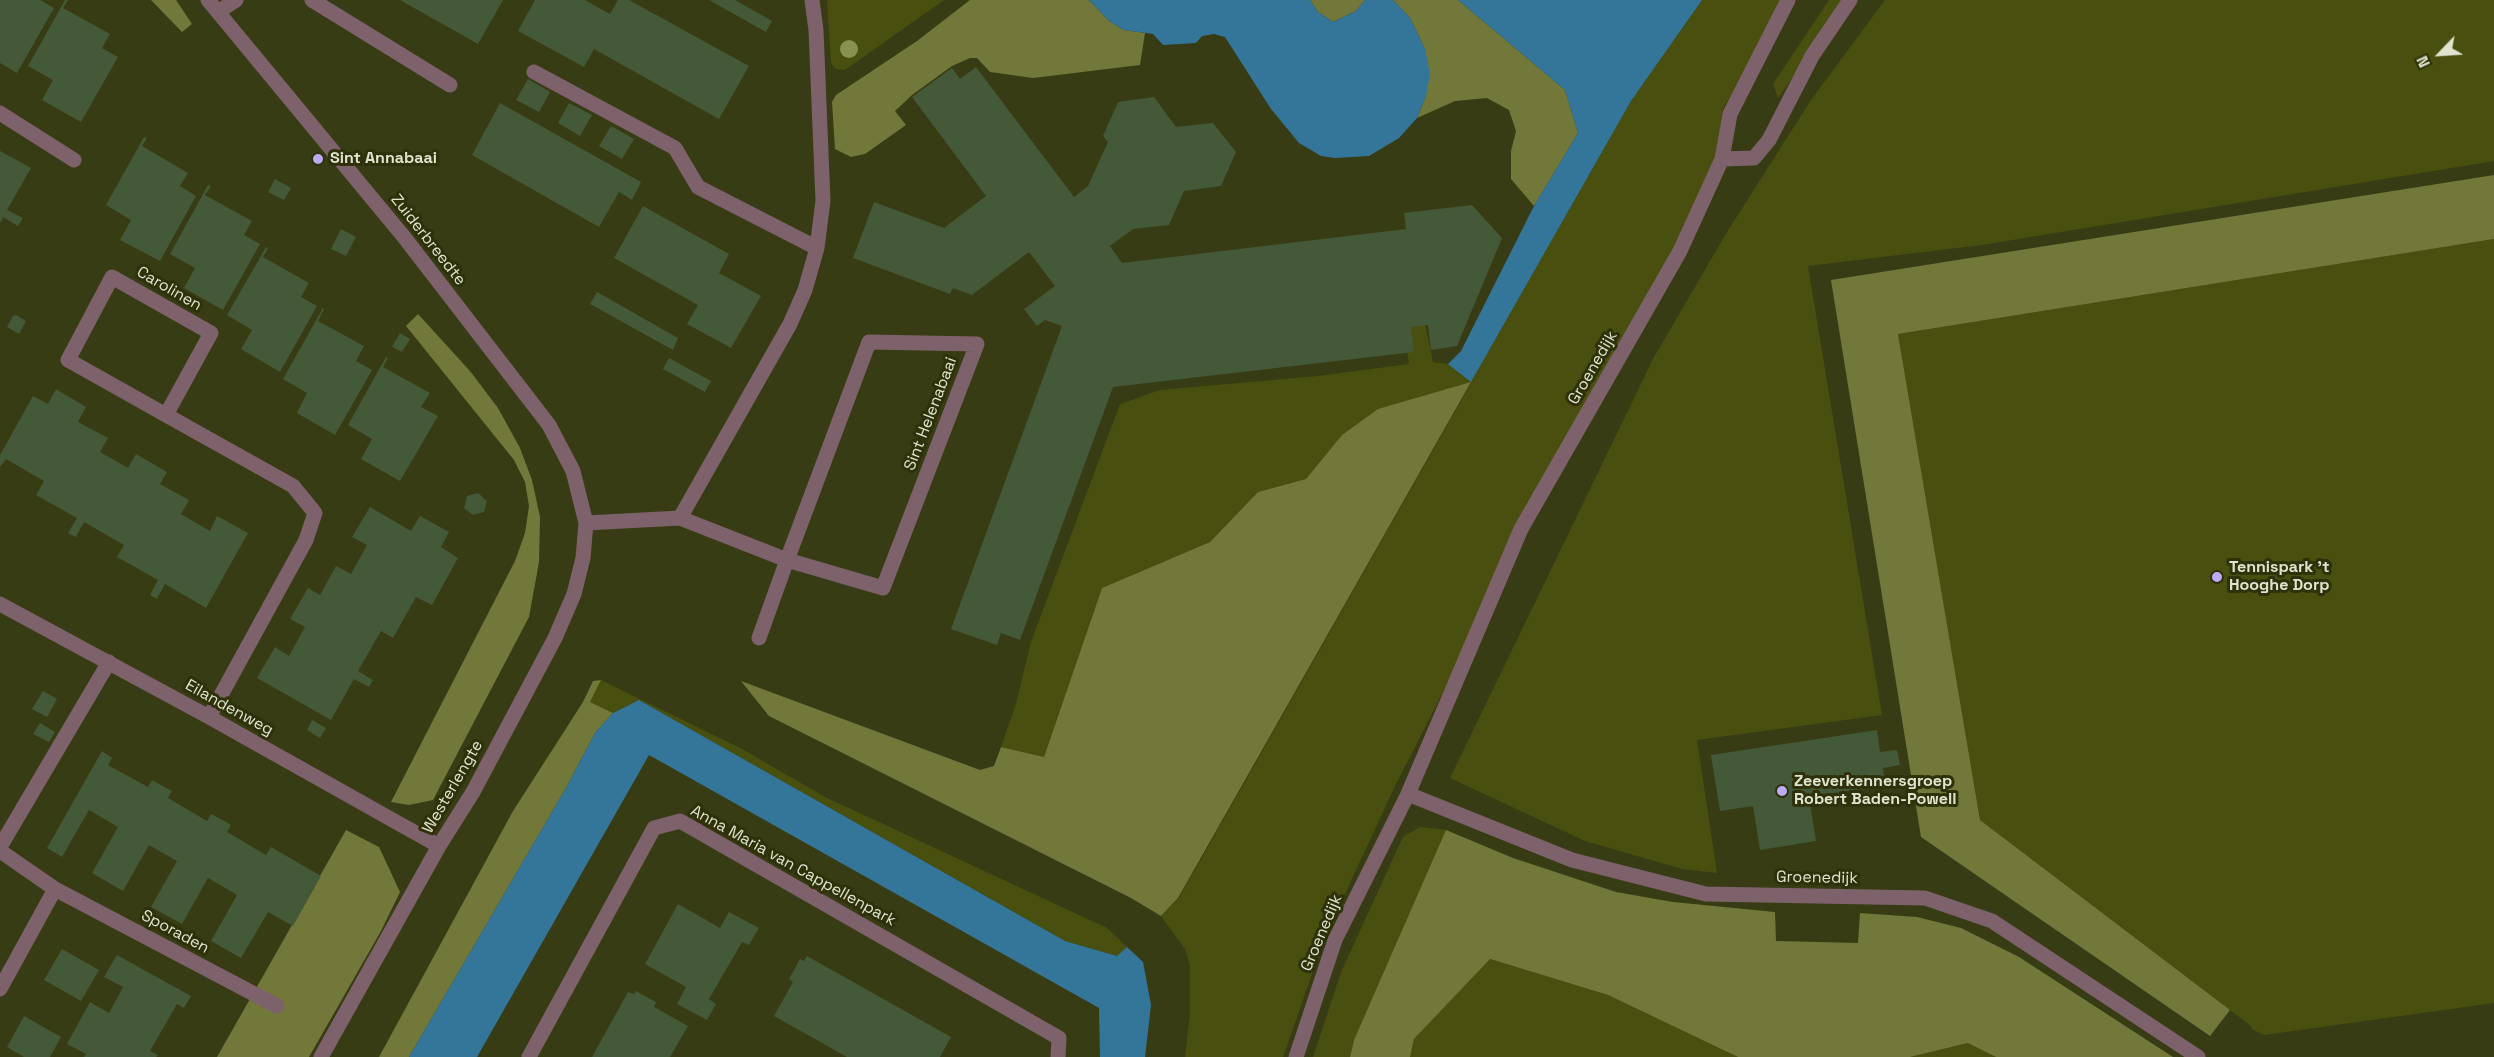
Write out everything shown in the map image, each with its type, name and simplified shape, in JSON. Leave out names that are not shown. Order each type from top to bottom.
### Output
[{"type":"street","points":[[213,6],[236,0]]},
{"type":"street","points":[[312,0],[450,85]]},
{"type":"street","points":[[680,518],[790,324],[806,290],[817,248],[823,201],[816,30],[812,0]]},
{"type":"street","name":"Groenedijk","points":[[1296,1057],[1335,940],[1408,794],[1521,529],[1680,251],[1722,159],[1730,114],[1788,0]]},
{"type":"street","points":[[1722,159],[1754,158],[1769,140],[1812,56],[1850,0]]},
{"type":"street","name":"Zuiderbreedte","points":[[213,6],[404,237],[549,425],[573,471],[586,523]]},
{"type":"street","points":[[534,72],[675,147],[698,187],[817,248]]},
{"type":"street","points":[[0,113],[74,160]]},
{"type":"street","name":"Carolinen","points":[[166,415],[211,333],[112,277],[68,360],[166,415],[293,486],[315,513],[306,540],[209,717]]},
{"type":"street","name":"Sint Helenabaai","points":[[586,523],[680,518],[787,560],[883,588],[977,344],[869,342],[787,560],[759,638]]},
{"type":"street","name":"Westerlengte","points":[[321,1057],[439,846],[472,792],[555,638],[576,585],[583,558],[586,523]]},
{"type":"street","name":"Eilandenweg","points":[[0,604],[209,717],[439,846]]},
{"type":"street","name":"Sporaden","points":[[109,663],[0,849],[55,889],[277,1006]]},
{"type":"street","name":"Groenedijk","points":[[1408,794],[1572,860],[1706,894],[1925,898],[1992,921],[2198,1057]]},
{"type":"street","name":"Anna Maria van Cappellenpark","points":[[529,1057],[654,828],[680,821],[1059,1038],[1058,1057]]},
{"type":"street","points":[[0,989],[55,889]]},
{"type":"green space","points":[[151,0],[176,0],[192,24],[182,32]]},
{"type":"green space","points":[[827,0],[944,0],[845,70],[836,69],[831,63]]},
{"type":"green space","points":[[970,0],[1089,0],[1109,21],[1124,30],[1145,33],[1140,65],[1033,78],[990,72],[977,58],[970,58],[952,66],[912,95],[895,111],[906,125],[865,154],[851,157],[835,149],[832,102],[836,95],[917,41]]},
{"type":"green space","points":[[1310,0],[1365,0],[1356,11],[1333,22],[1318,12]]},
{"type":"green space","points":[[1393,0],[1458,0],[1565,90],[1578,133],[1534,206],[1511,179],[1511,151],[1516,131],[1509,110],[1487,98],[1455,101],[1417,118],[1426,96],[1425,49],[1410,18]]},
{"type":"green space","points":[[1702,0],[1793,0],[1723,108],[1710,195],[1607,372],[1395,786],[1325,937],[1283,1057],[1185,1057],[1190,1014],[1190,965],[1185,949],[1161,916],[1179,898],[1471,383],[1342,435],[1306,479],[1258,492],[1210,542],[1102,588],[1044,757],[1001,747],[1016,704],[1031,642],[1120,404],[1160,390],[1318,376],[1409,364],[1403,322],[1424,320],[1433,362],[1448,364],[1471,382],[1631,101]]},
{"type":"green space","points":[[1829,0],[1847,0],[1778,98],[1773,84]]},
{"type":"green space","points":[[1885,0],[2494,0],[2494,161],[1982,245],[1808,266],[1882,715],[1697,740],[1717,873],[1682,869],[1585,841],[1450,778],[1653,359],[1727,232],[1811,100]]},
{"type":"green space","points":[[2494,175],[2494,239],[1898,334],[1980,820],[2230,1010],[2210,1036],[1921,837],[1831,280]]},
{"type":"green space","name":"Tennispark 't Hooghe Dorp","points":[[2494,239],[2494,1003],[2264,1035],[2252,1029],[1980,820],[1898,334]]},
{"type":"green space","points":[[418,314],[470,371],[498,408],[520,448],[532,480],[540,517],[539,562],[529,617],[433,800],[409,805],[391,802],[515,561],[525,533],[529,506],[525,482],[514,460],[406,326]]},
{"type":"green space","points":[[1471,382],[1178,898],[1161,916],[1131,898],[769,716],[741,681],[980,770],[994,766],[1001,747],[1044,757],[1102,588],[1210,542],[1258,492],[1306,479],[1342,435],[1378,409]]},
{"type":"green space","points":[[601,680],[742,749],[825,797],[1107,928],[1127,947],[1117,956],[1065,941],[639,700],[613,713],[590,702]]},
{"type":"green space","points":[[601,680],[590,702],[613,713],[595,733],[566,788],[409,1057],[379,1057],[513,811],[583,702],[593,681]]},
{"type":"green space","points":[[1420,827],[1446,830],[1354,1040],[1350,1057],[1313,1057],[1341,972],[1403,837]]},
{"type":"green space","points":[[346,830],[379,847],[400,892],[381,931],[309,1057],[217,1057]]},
{"type":"green space","points":[[1446,830],[1513,858],[1616,892],[1673,902],[1775,912],[1776,941],[1858,943],[1860,913],[1917,917],[1961,928],[2019,957],[2173,1057],[1996,1057],[1968,1043],[1910,1057],[1738,1057],[1608,995],[1490,959],[1414,1039],[1410,1057],[1350,1057],[1354,1040]]},
{"type":"green space","points":[[1489,959],[1608,995],[1738,1057],[1410,1057],[1414,1039]]},
{"type":"green space","points":[[1969,1043],[1996,1057],[1910,1057]]},
{"type":"water","points":[[1089,0],[1310,0],[1318,12],[1333,22],[1356,11],[1365,0],[1393,0],[1410,18],[1425,49],[1430,74],[1426,96],[1417,118],[1399,138],[1369,156],[1335,158],[1321,156],[1299,143],[1271,109],[1225,37],[1214,34],[1202,36],[1196,43],[1163,45],[1153,34],[1124,30],[1109,21]]},
{"type":"water","points":[[1458,0],[1702,0],[1631,101],[1471,382],[1448,364],[1461,351],[1534,206],[1578,133],[1565,90]]},
{"type":"water","points":[[639,700],[1065,941],[1117,956],[1127,947],[1143,962],[1151,1005],[1145,1057],[1100,1057],[1099,1008],[649,755],[477,1057],[409,1057],[566,788],[595,733],[613,713]]},
{"type":"building","points":[[0,0],[40,0],[54,8],[17,73],[0,63]]},
{"type":"building","points":[[65,0],[68,0],[63,8],[110,34],[102,48],[118,57],[81,122],[42,100],[53,80],[28,66]]},
{"type":"building","points":[[400,0],[503,0],[478,44]]},
{"type":"building","points":[[535,0],[585,0],[610,14],[618,0],[629,0],[749,66],[719,119],[594,49],[584,67],[518,31]]},
{"type":"building","points":[[709,0],[735,0],[772,21],[766,32]]},
{"type":"building","points":[[976,67],[1074,197],[1088,186],[1108,142],[1103,136],[1118,102],[1154,97],[1176,127],[1213,123],[1236,152],[1221,186],[1184,191],[1169,225],[1133,229],[1110,246],[1122,263],[1406,229],[1404,213],[1472,205],[1502,238],[1457,346],[1431,350],[1428,325],[1411,327],[1414,352],[1113,387],[1020,640],[1001,633],[997,645],[951,629],[1062,326],[1045,320],[1037,326],[1024,309],[1055,286],[1029,252],[972,295],[953,288],[950,294],[853,258],[874,202],[944,228],[986,196],[912,97],[952,68],[960,79]]},
{"type":"building","points":[[528,79],[550,92],[539,112],[516,100]]},
{"type":"building","points":[[500,103],[641,182],[632,200],[619,192],[599,227],[472,155]]},
{"type":"building","points":[[569,103],[592,115],[580,136],[558,123]]},
{"type":"building","points":[[611,126],[634,139],[622,159],[599,146]]},
{"type":"building","points":[[144,137],[147,138],[142,146],[188,173],[180,186],[196,196],[160,261],[120,240],[131,220],[106,205]]},
{"type":"building","points":[[0,151],[31,168],[7,210],[23,218],[18,226],[3,217],[0,223]]},
{"type":"building","points":[[275,179],[291,188],[284,200],[268,192]]},
{"type":"building","points":[[208,185],[211,186],[205,195],[252,221],[244,235],[260,244],[223,310],[184,288],[195,268],[170,254]]},
{"type":"building","points":[[643,206],[729,254],[719,273],[761,296],[731,348],[687,324],[698,305],[614,258]]},
{"type":"building","points":[[341,229],[356,237],[346,256],[331,249]]},
{"type":"building","points":[[266,247],[268,248],[263,257],[309,283],[301,297],[317,306],[280,372],[241,349],[252,330],[227,315]]},
{"type":"building","points":[[597,292],[678,338],[673,350],[590,304]]},
{"type":"building","points":[[323,308],[318,321],[364,346],[356,361],[372,370],[335,435],[297,413],[307,393],[283,379]]},
{"type":"building","points":[[16,315],[26,321],[19,334],[7,327]]},
{"type":"building","points":[[400,333],[410,339],[402,352],[392,347]]},
{"type":"building","points":[[386,357],[388,358],[383,367],[430,393],[421,407],[438,416],[400,481],[361,459],[372,439],[348,425]]},
{"type":"building","points":[[669,358],[711,381],[705,392],[663,369]]},
{"type":"building","points":[[56,389],[86,407],[78,422],[108,438],[100,452],[128,468],[136,454],[167,472],[160,484],[189,500],[181,514],[210,531],[217,516],[248,533],[206,608],[165,584],[157,599],[150,595],[158,580],[117,557],[124,545],[84,522],[76,537],[68,533],[77,518],[36,495],[44,481],[6,459],[0,467],[0,455],[33,396],[48,404]]},
{"type":"building","points":[[478,493],[487,501],[484,512],[473,515],[464,508],[467,496]]},
{"type":"building","points":[[370,507],[411,531],[420,516],[449,532],[441,547],[458,558],[432,605],[416,597],[393,638],[381,631],[358,671],[373,680],[369,687],[354,679],[331,720],[257,678],[275,647],[289,656],[305,627],[290,619],[308,588],[320,595],[336,566],[351,574],[367,545],[352,537]]},
{"type":"building","points":[[43,691],[57,699],[47,717],[32,709]]},
{"type":"building","points":[[312,720],[326,728],[320,738],[307,730]]},
{"type":"building","points":[[40,723],[55,732],[49,742],[33,734]]},
{"type":"building","name":"Zeeverkennersgroep Robert Baden-Powell","points":[[1877,730],[1880,752],[1897,750],[1900,765],[1883,768],[1885,785],[1809,797],[1816,841],[1760,850],[1753,806],[1720,811],[1711,755]]},
{"type":"building","points":[[102,751],[112,758],[108,765],[148,787],[152,780],[172,791],[168,798],[207,821],[211,814],[221,819],[231,825],[227,832],[266,855],[271,847],[321,876],[293,926],[268,912],[241,958],[211,941],[237,895],[208,878],[182,924],[151,907],[177,861],[149,845],[123,891],[92,873],[118,827],[89,810],[62,857],[47,848]]},
{"type":"building","points":[[678,904],[720,928],[729,912],[759,928],[749,945],[742,942],[709,999],[716,1004],[707,1020],[677,1004],[686,987],[645,964]]},
{"type":"building","points":[[62,949],[99,970],[81,1001],[44,980]]},
{"type":"building","points":[[117,955],[191,996],[184,1008],[177,1004],[150,1051],[158,1055],[156,1057],[84,1057],[86,1054],[67,1044],[90,1002],[109,1013],[123,987],[104,977]]},
{"type":"building","points":[[807,956],[951,1037],[940,1057],[847,1057],[774,1016],[793,982],[789,979],[800,959],[804,961]]},
{"type":"building","points":[[636,991],[656,1002],[654,1007],[688,1026],[670,1057],[592,1057],[628,992],[634,994]]},
{"type":"building","points":[[24,1016],[61,1037],[50,1057],[24,1057],[7,1047]]},
{"type":"place","name":"Sint Annabaai","points":[[318,159]]},
{"type":"place","name":"Tennispark 't Hooghe Dorp","points":[[2217,577]]},
{"type":"place","name":"Zeeverkennersgroep Robert Baden-Powell","points":[[1782,791]]}]
